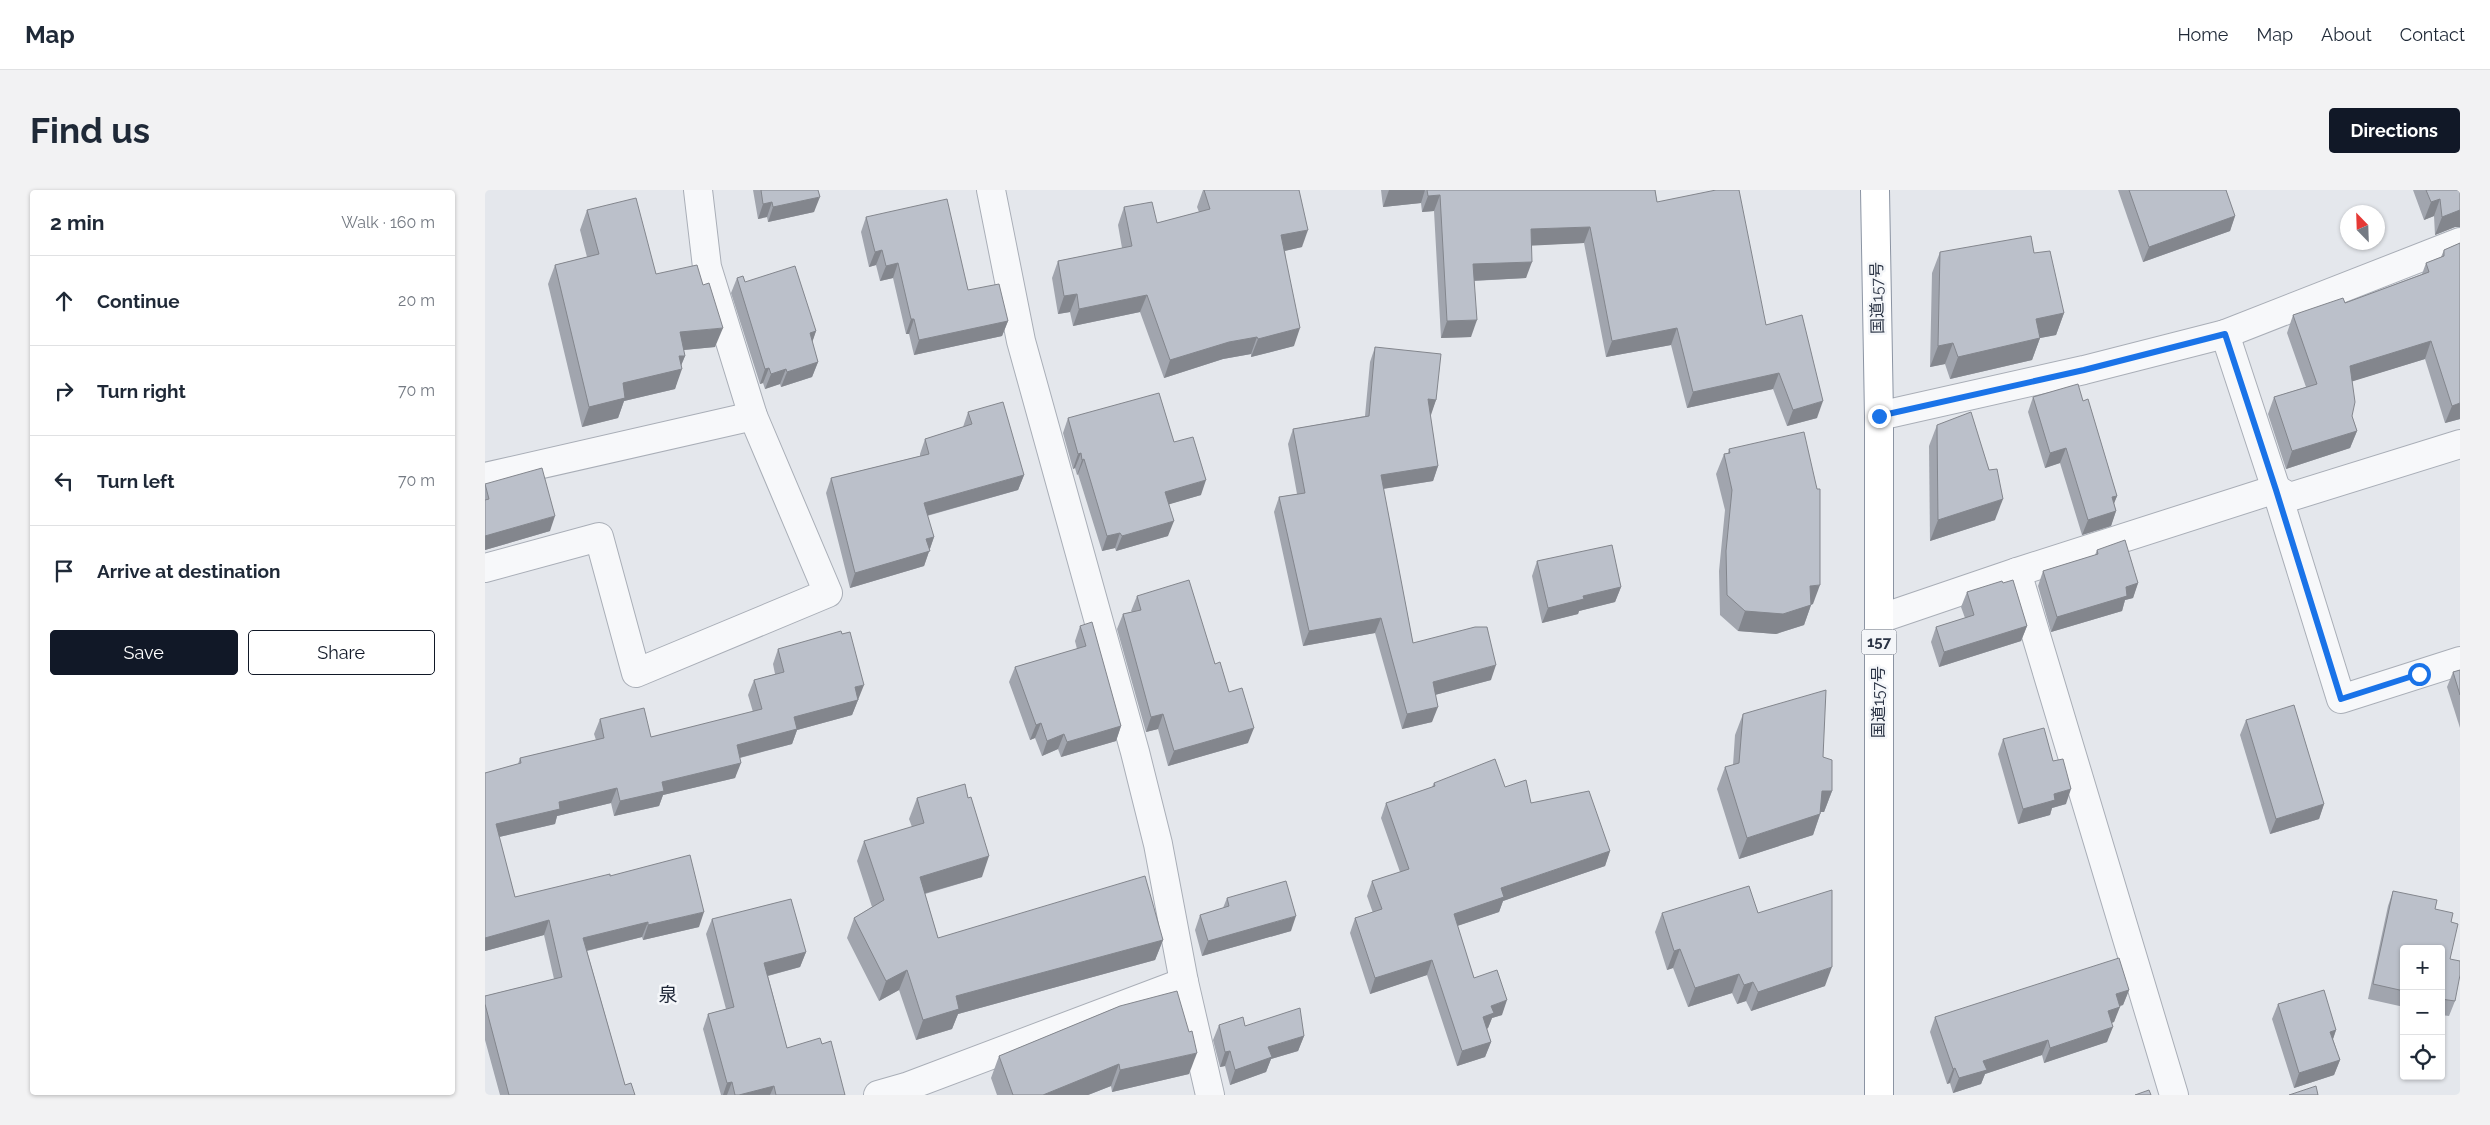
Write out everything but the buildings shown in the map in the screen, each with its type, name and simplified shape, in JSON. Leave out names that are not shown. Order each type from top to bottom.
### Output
[{"type":"highway","name":"国道157号","points":[[1875,190],[1879,416],[1879,1095]]},
{"type":"street","points":[[485,568],[599,537],[636,673],[828,593],[753,416],[707,267],[698,190]]},
{"type":"street","points":[[991,190],[1021,341],[1135,752],[1157,844],[1184,982],[1211,1095]]},
{"type":"street","points":[[1879,416],[2084,370],[2225,334],[2460,242]]},
{"type":"street","points":[[2225,334],[2341,699],[2460,661]]},
{"type":"street","points":[[485,477],[753,416]]},
{"type":"street","points":[[1879,620],[2017,572],[2276,490],[2290,497],[2460,444]]},
{"type":"street","points":[[2017,572],[2174,1095]]},
{"type":"street","points":[[877,1095],[906,1087],[1184,982]]},
{"type":"district","name":"泉","points":[[668,994]]},
{"type":"route","points":[[1879,416],[2084,370],[2225,334],[2341,699],[2419,674]]}]
